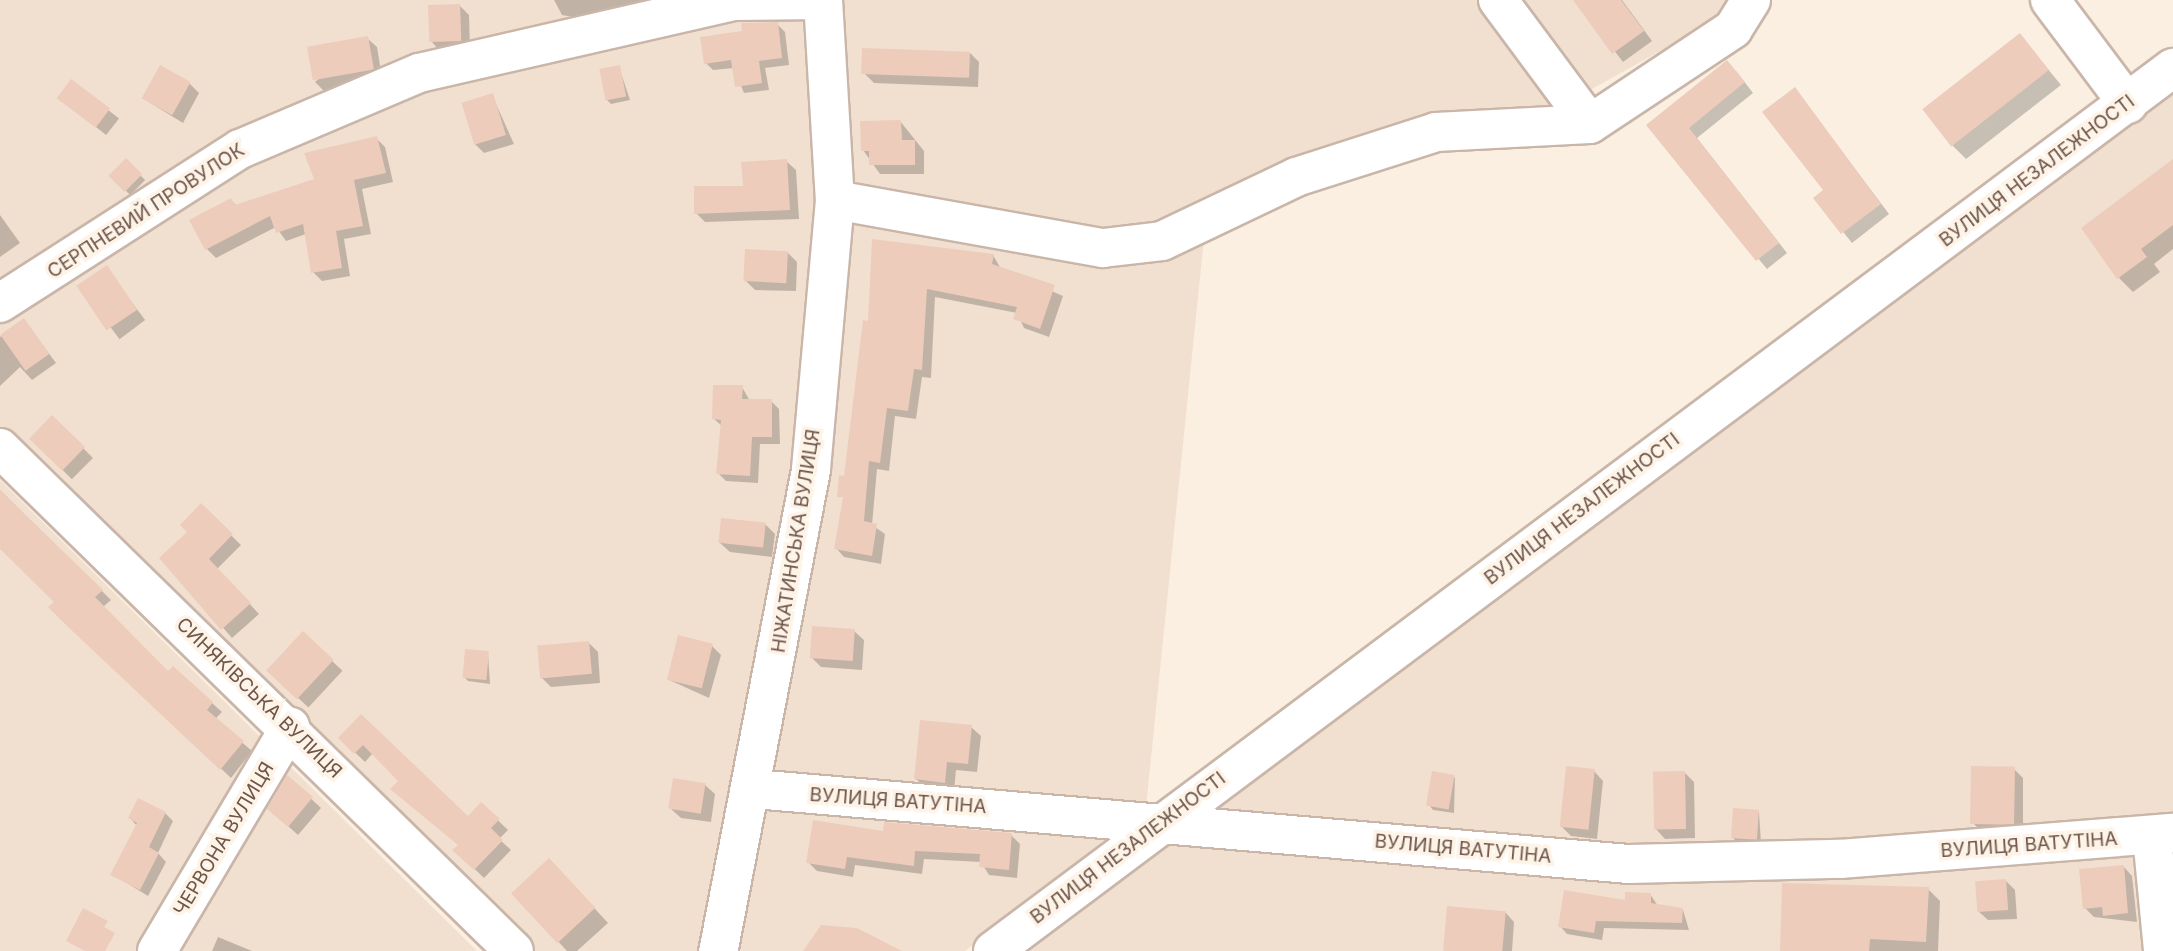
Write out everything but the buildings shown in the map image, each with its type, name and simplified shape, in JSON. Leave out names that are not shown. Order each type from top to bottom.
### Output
[{"type":"street","name":"НІЖАТИНСЬКА ВУЛИЦЯ","points":[[718,951],[754,789],[811,470],[835,200],[822,0]]},
{"type":"street","name":"СЕРПНЕВИЙ ПРОВУЛОК","points":[[0,303],[240,149],[419,73],[734,1],[822,0]]},
{"type":"street","points":[[1498,0],[1590,124]]},
{"type":"street","points":[[835,200],[1102,248],[1162,241],[1296,177],[1436,132],[1590,124],[1733,29],[1751,0]]},
{"type":"street","points":[[2050,0],[2128,104]]},
{"type":"street","name":"ВУЛИЦЯ НЕЗАЛЕЖНОСТІ","points":[[993,951],[1162,821],[2173,68]]},
{"type":"street","name":"СИНЯКІВСЬКА ВУЛИЦЯ","points":[[0,447],[290,727],[514,951]]},
{"type":"street","name":"ЧЕРВОНА ВУЛИЦЯ","points":[[157,951],[290,727]]},
{"type":"street","name":"ВУЛИЦЯ ВАТУТІНА","points":[[754,789],[1162,821],[1629,864],[1840,859],[2162,834]]},
{"type":"street","points":[[2162,834],[2163,951]]},
{"type":"shaded area","points":[[0,0],[1735,0],[1723,16],[1556,109],[1208,199],[1146,807],[965,951],[530,951],[0,433]]},
{"type":"shaded area","points":[[2173,56],[2173,951],[1016,951]]},
{"type":"shaded area","points":[[0,480],[477,951],[0,951]]}]
